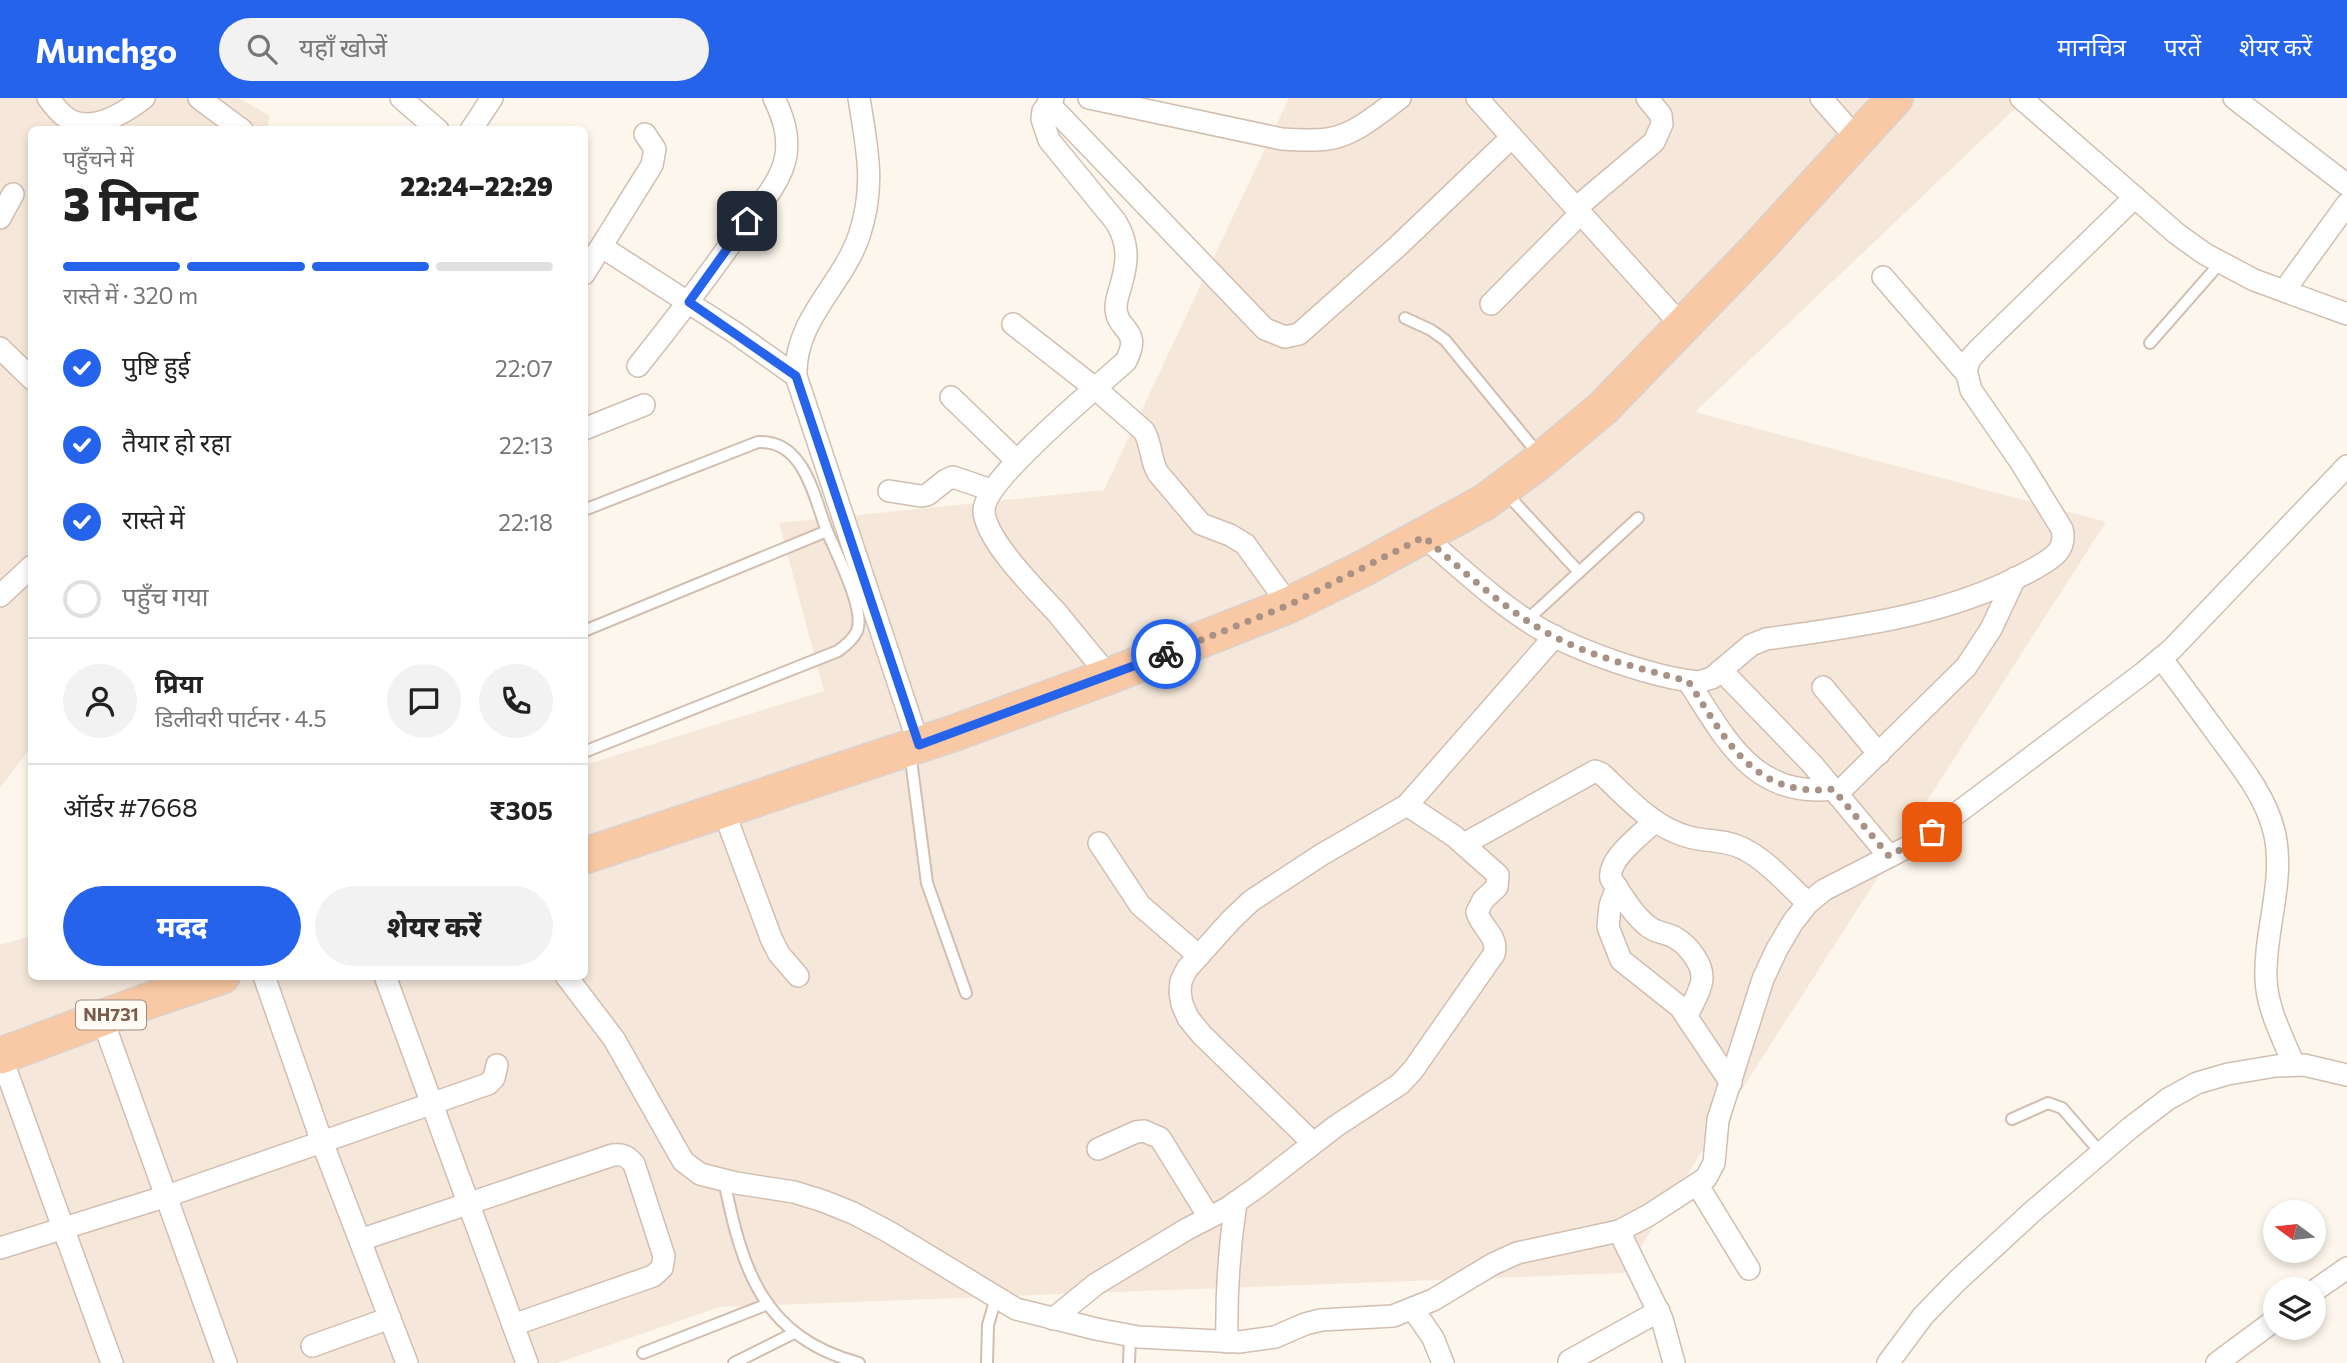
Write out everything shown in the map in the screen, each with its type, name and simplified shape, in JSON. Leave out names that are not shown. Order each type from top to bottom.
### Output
[{"type":"highway","points":[[588,855],[914,746],[1109,676],[1289,605],[1424,537],[1502,490],[1603,408],[1684,327],[1895,98]]},
{"type":"highway","name":"NH731","points":[[1,1056],[211,980]]},
{"type":"street","points":[[48,98],[63,116],[81,124],[96,123],[114,117],[144,98]]},
{"type":"street","points":[[200,98],[237,126]]},
{"type":"street","points":[[401,98],[433,126]]},
{"type":"street","points":[[474,126],[492,98]]},
{"type":"street","points":[[638,366],[689,302],[776,181],[786,157],[787,137],[784,120],[774,98]]},
{"type":"street","points":[[859,98],[870,178],[869,201],[858,238],[801,338],[796,376],[914,746]]},
{"type":"street","points":[[1089,98],[1294,140],[1330,139],[1349,132],[1400,98]]},
{"type":"street","points":[[1477,98],[1684,327]]},
{"type":"street","points":[[1491,304],[1578,211],[1654,142],[1662,124],[1661,115],[1647,98]]},
{"type":"street","points":[[1821,98],[1858,140]]},
{"type":"street","points":[[2021,98],[2177,234],[2254,280],[2347,314]]},
{"type":"street","points":[[2234,98],[2347,185]]},
{"type":"street","points":[[1109,676],[1021,575],[988,527],[984,513],[985,502],[991,490],[1017,461],[1126,361],[1133,345],[1131,335],[1115,308],[1127,264],[1126,246],[1116,222],[1049,140],[1042,119],[1043,111],[1051,100],[1265,329],[1285,337],[1298,334],[1398,246],[1512,137]]},
{"type":"street","points":[[588,268],[652,165],[655,149],[645,134]]},
{"type":"street","points":[[0,218],[13,194]]},
{"type":"street","points":[[1966,373],[1970,359],[1979,349],[2135,197]]},
{"type":"street","points":[[2284,291],[2347,204]]},
{"type":"street","points":[[602,247],[689,302],[796,376]]},
{"type":"street","points":[[1424,537],[1494,596],[1555,636],[1609,659],[1698,682],[1712,678],[1751,645],[1766,639],[1899,618],[1975,596],[2055,556],[2062,548],[2062,529],[1971,390],[1966,373],[1883,278]]},
{"type":"street","points":[[1013,324],[1096,389],[1144,431],[1149,440],[1154,467],[1195,517],[1202,524],[1245,544],[1289,605]]},
{"type":"street","points":[[0,348],[28,375]]},
{"type":"street","points":[[951,397],[1017,461]]},
{"type":"street","points":[[588,427],[645,405]]},
{"type":"street","points":[[569,980],[614,1039],[682,1161],[700,1174],[794,1192],[853,1213],[924,1252],[1016,1309],[1130,1335],[1227,1342],[1260,1340],[1321,1320],[1393,1316],[1433,1300],[1493,1264],[1517,1253],[1619,1231],[1706,1178],[1714,1163],[1716,1130],[1763,979],[1782,940],[1808,903],[1835,883],[1906,848],[1957,815],[2161,658],[2347,466]]},
{"type":"street","points":[[889,491],[927,495],[953,477],[991,490]]},
{"type":"street","points":[[0,596],[28,570]]},
{"type":"street","points":[[1688,681],[1733,750],[1763,777],[1798,789],[1835,791],[1880,754],[1966,667],[1991,629],[2015,578]]},
{"type":"street","points":[[1313,1143],[1202,1035],[1188,1018],[1180,992],[1181,981],[1187,969],[1251,901],[1321,855],[1407,805],[1555,636]]},
{"type":"street","points":[[2161,658],[2252,781],[2275,833],[2277,879],[2266,955],[2266,982],[2272,1009],[2294,1065]]},
{"type":"street","points":[[1721,670],[1812,764],[1889,856]]},
{"type":"street","points":[[1823,687],[1880,754]]},
{"type":"street","points":[[1464,845],[1595,771],[1655,821],[1689,837],[1717,839],[1740,847],[1757,857],[1808,903]]},
{"type":"street","points":[[1053,1319],[1096,1284],[1236,1202],[1313,1143],[1401,1084],[1494,954],[1494,940],[1477,912],[1483,900],[1497,887],[1498,875],[1464,845],[1407,805]]},
{"type":"street","points":[[723,809],[771,938],[779,954],[798,976]]},
{"type":"street","points":[[1655,821],[1614,863],[1610,874],[1641,920],[1657,932],[1676,938],[1687,946],[1701,965],[1704,971],[1703,980],[1687,1016]]},
{"type":"street","points":[[1099,843],[1140,905],[1199,956]]},
{"type":"street","points":[[1617,887],[1610,906],[1608,927],[1621,960],[1636,974],[1669,996],[1687,1016],[1731,1083]]},
{"type":"street","points":[[265,980],[322,1142],[407,1363]]},
{"type":"street","points":[[386,980],[527,1363]]},
{"type":"street","points":[[102,1018],[226,1363]]},
{"type":"street","points":[[1,1056],[112,1363]]},
{"type":"street","points":[[0,1248],[167,1196],[488,1084],[494,1078],[497,1065]]},
{"type":"street","points":[[1888,1363],[1923,1316],[1956,1282],[2032,1212],[2168,1099],[2197,1083],[2228,1074],[2276,1066],[2328,1069],[2347,1075]]},
{"type":"street","points":[[1098,1149],[1136,1132],[1144,1131],[1160,1138],[1209,1217]]},
{"type":"street","points":[[360,1240],[613,1155],[623,1155],[634,1164],[664,1256],[662,1268],[653,1276],[513,1325]]},
{"type":"street","points":[[1697,1184],[1749,1269]]},
{"type":"street","points":[[1227,1342],[1226,1282],[1236,1202]]},
{"type":"street","points":[[1619,1231],[1658,1311],[1674,1363]]},
{"type":"street","points":[[2326,1283],[2347,1268]]},
{"type":"street","points":[[1413,1309],[1433,1338],[1443,1363]]},
{"type":"street","points":[[1569,1361],[1658,1311]]},
{"type":"street","points":[[312,1346],[390,1318]]},
{"type":"street","points":[[2217,1363],[2263,1329]]},
{"type":"lane","points":[[2150,342],[2221,262]]},
{"type":"lane","points":[[1405,318],[1445,340],[1542,458]]},
{"type":"lane","points":[[588,508],[758,442],[769,441],[782,445],[801,464],[855,601],[859,618],[857,631],[838,651],[588,750]]},
{"type":"lane","points":[[1502,490],[1579,572]]},
{"type":"lane","points":[[1527,620],[1638,518]]},
{"type":"lane","points":[[588,629],[827,531]]},
{"type":"lane","points":[[914,746],[927,883],[966,993]]},
{"type":"lane","points":[[2011,1119],[2049,1102],[2062,1108],[2101,1153]]},
{"type":"lane","points":[[724,1180],[741,1254],[753,1283],[768,1304],[794,1333],[838,1358],[859,1363]]},
{"type":"lane","points":[[987,1363],[987,1333],[996,1298]]},
{"type":"lane","points":[[643,1353],[768,1304]]},
{"type":"lane","points":[[734,1363],[794,1333]]},
{"type":"lane","points":[[1129,1363],[1130,1335]]},
{"type":"shaded area","points":[[0,98],[238,98],[269,115],[268,126],[28,126],[28,751],[0,788]]},
{"type":"shaded area","points":[[1289,98],[2026,98],[1695,412],[2106,522],[1624,1273],[720,1307],[557,1363],[0,1363],[0,945],[28,937],[28,980],[588,980],[588,764],[824,691],[779,523],[1104,490]]},
{"type":"way so far","points":[[1166,654],[1289,605],[1424,537],[1494,596],[1536,627],[1609,659],[1688,681],[1733,750],[1748,765],[1763,777],[1798,789],[1833,789],[1889,856],[1932,832]]},
{"type":"route","points":[[747,221],[689,302],[796,376],[919,745],[1166,654]]}]
